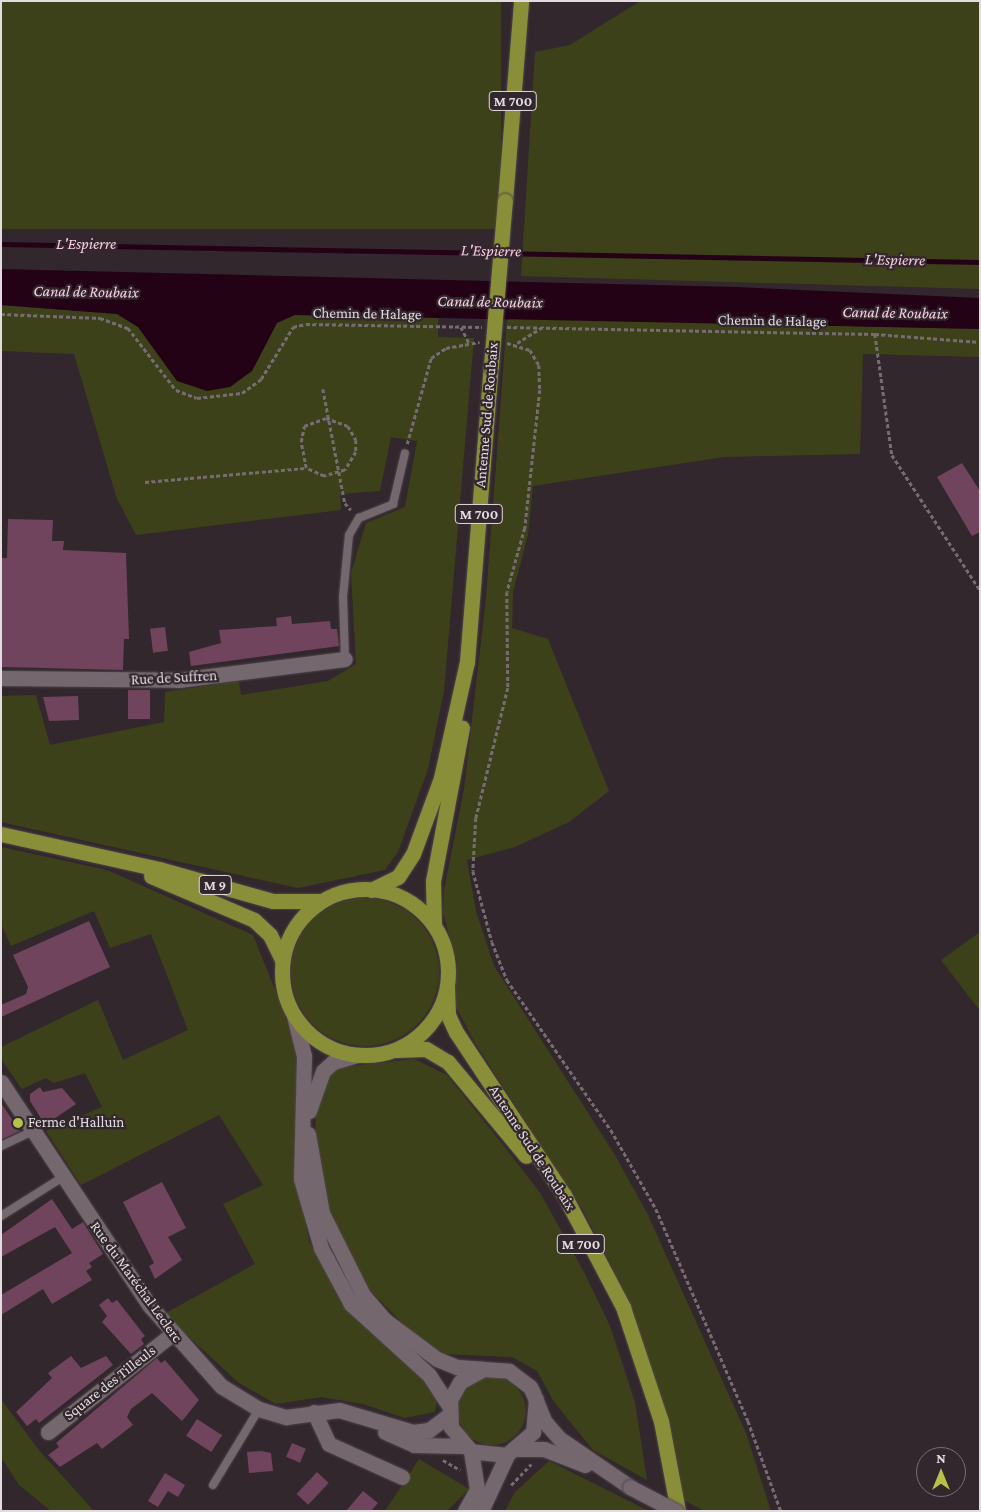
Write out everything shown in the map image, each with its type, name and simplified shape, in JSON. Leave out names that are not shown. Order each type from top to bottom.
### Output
[{"type":"highway","name":"Antenne Sud de Roubaix","points":[[371,890],[398,878],[413,854],[441,778],[467,662],[521,1]]},
{"type":"highway","name":"M 700","points":[[434,925],[433,880],[463,721],[467,662]]},
{"type":"highway","name":"M 9","points":[[1,834],[106,858],[283,903],[326,899]]},
{"type":"highway","name":"M 9","points":[[106,858],[243,914],[270,934],[282,961]]},
{"type":"highway","points":[[371,890],[406,900],[434,925],[446,955],[447,987],[427,1027],[396,1050],[358,1055],[321,1043],[294,1016],[282,986],[282,961],[296,925],[326,899],[371,890]]},
{"type":"highway","name":"Antenne Sud de Roubaix","points":[[447,987],[448,1015],[456,1032],[572,1210],[623,1307],[661,1421],[677,1511]]},
{"type":"highway","name":"Antenne Sud de Roubaix","points":[[396,1050],[426,1049],[448,1062],[506,1127],[555,1200],[602,1285],[627,1344],[649,1413],[668,1511]]},
{"type":"street","name":"Rue de Suffren","points":[[1,678],[178,680],[345,659]]},
{"type":"street","points":[[294,1016],[304,1056],[301,1179],[321,1248],[351,1304],[429,1375],[449,1411],[453,1432],[468,1449],[477,1489],[465,1511]]},
{"type":"street","points":[[358,1055],[328,1066],[315,1084],[309,1107],[310,1163],[328,1228],[358,1287],[386,1321],[436,1359],[457,1368],[483,1369],[515,1374],[536,1400],[546,1422],[560,1438],[630,1487]]},
{"type":"street","name":"Rue du Maréchal Leclerc","points":[[1,1082],[63,1177],[172,1334],[221,1386],[259,1409],[286,1417],[314,1412],[348,1412],[413,1432],[430,1430],[449,1411]]},
{"type":"street","name":"Square des Tilleuls","points":[[48,1432],[172,1334]]},
{"type":"street","points":[[449,1411],[460,1382],[483,1369]]},
{"type":"street","points":[[481,1511],[512,1452],[535,1427],[536,1400]]},
{"type":"street","points":[[314,1412],[329,1444],[402,1477]]},
{"type":"street","name":"Rue du Maréchal Leclerc","points":[[348,1412],[414,1445],[468,1449]]},
{"type":"street","points":[[468,1449],[512,1452],[544,1449],[630,1487],[677,1511]]},
{"type":"lane","points":[[345,659],[343,597],[349,535],[359,518],[393,504],[405,453]]},
{"type":"lane","points":[[1,1146],[33,1131]]},
{"type":"lane","points":[[1,1216],[63,1177]]},
{"type":"lane","points":[[212,1485],[259,1409]]},
{"type":"path","name":"Chemin de Halage","points":[[1,314],[100,318],[128,328],[176,390],[197,398],[242,393],[261,379],[284,340],[300,326],[488,327]]},
{"type":"path","points":[[461,327],[469,343]]},
{"type":"path","name":"Chemin de Halage","points":[[497,327],[875,334],[980,342]]},
{"type":"path","points":[[517,343],[543,328]]},
{"type":"path","points":[[875,334],[892,455],[980,590]]},
{"type":"path","points":[[405,453],[431,358],[446,348],[482,342]]},
{"type":"path","points":[[500,342],[517,343],[530,350],[539,365],[540,390],[525,528],[507,592],[508,688],[476,818],[473,871],[492,942],[507,980],[611,1130],[656,1209],[748,1420],[781,1511]]},
{"type":"path","points":[[322,389],[326,418],[345,503],[359,518]]},
{"type":"path","points":[[144,482],[306,468],[324,476],[339,475],[353,461],[356,440],[348,426],[326,418],[304,426],[301,442],[306,468]]},
{"type":"path","points":[[508,1489],[544,1449]]},
{"type":"green space","points":[[1,1],[501,1],[501,229],[1,229]]},
{"type":"green space","points":[[640,1],[980,1],[980,289],[521,276],[535,52],[570,45]]},
{"type":"green space","points":[[1,305],[117,314],[138,327],[177,381],[261,350],[277,323],[290,315],[438,317],[438,337],[474,338],[444,691],[428,769],[398,852],[385,870],[298,888],[1,822],[1,696],[36,695],[50,745],[164,722],[165,692],[239,681],[241,695],[328,681],[356,664],[351,573],[366,523],[405,507],[417,441],[391,437],[380,491],[340,494],[341,510],[136,535],[117,499],[74,354],[1,351]]},
{"type":"green space","points":[[507,318],[980,329],[980,357],[863,354],[860,454],[724,457],[533,486],[528,535],[513,592],[512,628],[548,639],[609,791],[569,822],[515,847],[467,860],[476,911],[494,966],[615,1155],[648,1215],[746,1433],[771,1511],[704,1511],[682,1499],[666,1414],[632,1307],[584,1212],[475,1043],[452,999],[457,962],[443,913],[444,890],[464,789],[486,598]]},
{"type":"green space","points":[[1,847],[107,870],[253,935],[298,1047],[296,1174],[309,1241],[346,1307],[424,1375],[437,1400],[435,1412],[404,1418],[363,1404],[321,1397],[276,1404],[239,1383],[164,1314],[255,1264],[223,1204],[263,1185],[219,1115],[81,1185],[46,1131],[102,1107],[85,1073],[54,1083],[46,1078],[22,1089],[1,1059],[1,1047],[98,1000],[123,1060],[188,1030],[151,934],[110,948],[94,911],[11,946],[1,924]]},
{"type":"green space","points":[[365,898],[393,904],[417,920],[433,944],[439,972],[433,1000],[417,1024],[393,1040],[365,1046],[337,1040],[313,1024],[297,1000],[291,972],[297,944],[313,920],[337,904]]},
{"type":"green space","points":[[980,932],[980,1011],[941,960]]},
{"type":"green space","points":[[414,1059],[447,1075],[541,1194],[585,1274],[610,1326],[635,1402],[647,1480],[593,1450],[554,1402],[537,1371],[512,1357],[445,1354],[413,1334],[368,1288],[332,1220],[315,1151],[316,1103],[329,1072],[336,1068]]},
{"type":"green space","points":[[492,1377],[505,1380],[516,1387],[523,1398],[526,1411],[523,1424],[516,1435],[505,1442],[492,1445],[479,1442],[468,1435],[461,1424],[458,1411],[461,1398],[468,1387],[479,1380]]},
{"type":"green space","points":[[1,1399],[38,1449],[94,1511],[51,1511],[19,1485],[1,1457]]},
{"type":"green space","points":[[419,1459],[469,1489],[447,1511],[385,1511]]},
{"type":"green space","points":[[549,1461],[649,1511],[505,1511],[515,1492]]},
{"type":"water","name":"Canal de Roubaix","points":[[1,269],[737,287],[980,298],[980,329],[295,315],[277,323],[252,371],[230,387],[207,391],[177,381],[138,327],[117,314],[1,305]]},
{"type":"building","points":[[962,463],[980,491],[980,532],[972,536],[937,477]]},
{"type":"building","points":[[8,519],[53,520],[52,541],[64,541],[63,550],[126,553],[129,639],[124,639],[123,670],[1,667],[1,558],[7,558]]},
{"type":"building","points":[[291,616],[292,624],[330,621],[331,629],[337,629],[339,646],[191,666],[189,652],[221,643],[219,630],[277,626],[276,618]]},
{"type":"building","points":[[165,627],[168,651],[153,653],[150,629]]},
{"type":"building","points":[[128,690],[150,690],[150,719],[128,719]]},
{"type":"building","points":[[78,696],[79,720],[49,721],[43,697]]},
{"type":"building","points":[[89,921],[110,967],[1,1017],[1,1005],[26,994],[28,987],[13,955]]},
{"type":"building","points":[[40,1087],[43,1092],[62,1088],[76,1104],[45,1125],[30,1101],[30,1094]]},
{"type":"building","points":[[1,1103],[20,1131],[1,1140]]},
{"type":"building","points":[[162,1182],[186,1228],[168,1237],[182,1260],[155,1279],[149,1266],[154,1263],[123,1202]]},
{"type":"building","points":[[52,1199],[72,1229],[83,1222],[103,1254],[89,1263],[92,1267],[86,1271],[92,1280],[52,1304],[43,1289],[1,1315],[1,1295],[72,1253],[55,1227],[1,1257],[1,1235]]},
{"type":"building","points":[[108,1298],[112,1303],[117,1300],[145,1336],[141,1339],[144,1344],[131,1354],[102,1322],[107,1316],[99,1305]]},
{"type":"building","points":[[71,1356],[81,1368],[106,1356],[113,1365],[39,1423],[36,1419],[27,1426],[16,1412],[52,1378],[48,1373]]},
{"type":"building","points":[[157,1358],[161,1363],[165,1360],[199,1400],[182,1421],[152,1393],[131,1409],[127,1417],[133,1425],[102,1449],[97,1443],[60,1467],[48,1455],[59,1447],[56,1443]]},
{"type":"building","points":[[197,1419],[222,1435],[211,1452],[186,1436]]},
{"type":"building","points":[[292,1443],[306,1449],[300,1463],[286,1457]]},
{"type":"building","points":[[261,1451],[271,1453],[273,1471],[249,1473],[247,1452]]},
{"type":"building","points":[[317,1472],[329,1483],[308,1505],[297,1494]]},
{"type":"building","points":[[165,1473],[185,1485],[178,1497],[168,1491],[158,1507],[148,1501]]},
{"type":"building","points":[[363,1491],[378,1503],[371,1511],[346,1511]]},
{"type":"waterway","name":"L'Espierre","points":[[1,244],[980,262]]},
{"type":"place","name":"Ferme d'Halluin","points":[[18,1123]]}]
